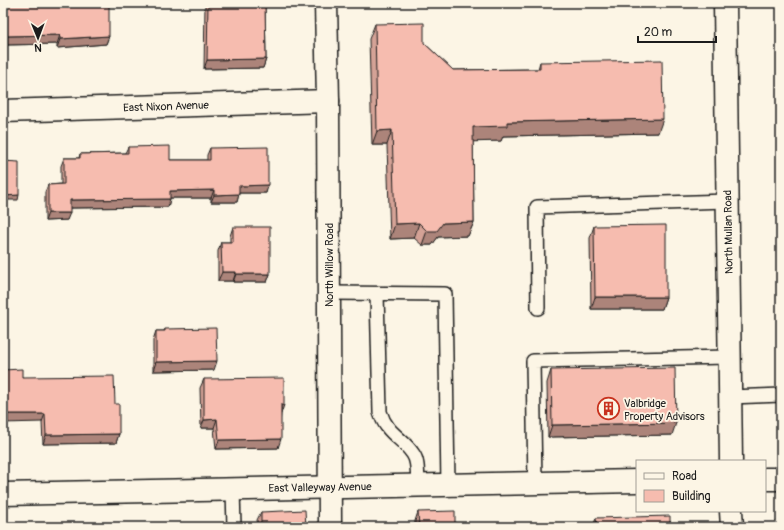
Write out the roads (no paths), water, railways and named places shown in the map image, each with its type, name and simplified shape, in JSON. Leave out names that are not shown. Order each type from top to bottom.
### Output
[{"type":"street","name":"North Willow Road","points":[[326,3],[331,487],[330,527]]},
{"type":"street","name":"North Mullan Road","points":[[725,3],[731,460]]},
{"type":"street","name":"East Nixon Avenue","points":[[3,111],[328,101]]},
{"type":"street","points":[[766,479],[781,479]]},
{"type":"street","name":"East Valleyway Avenue","points":[[3,494],[636,481]]},
{"type":"street","points":[[731,512],[732,527]]},
{"type":"lane","points":[[538,308],[537,207],[727,201]]},
{"type":"lane","points":[[329,293],[445,294],[448,485]]},
{"type":"lane","points":[[377,294],[380,412],[383,424],[413,454],[416,462],[418,486]]},
{"type":"lane","points":[[535,483],[533,361],[729,357]]},
{"type":"lane","points":[[730,397],[781,395]]},
{"type":"lane","points":[[233,489],[234,527]]},
{"type":"place","name":"Valbridge Property Advisors","points":[[609,409]]}]
